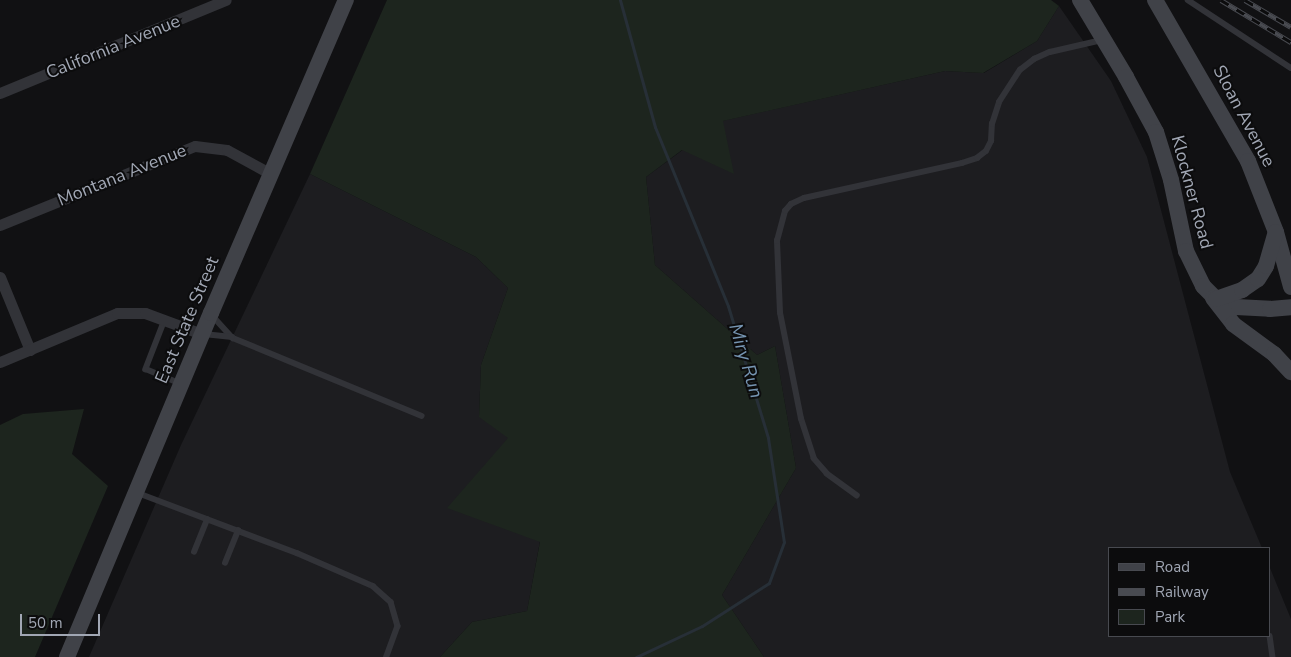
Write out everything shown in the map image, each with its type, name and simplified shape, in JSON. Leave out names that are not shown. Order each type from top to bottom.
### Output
[{"type":"main road","name":"Klockner Road","points":[[1080,0],[1156,132],[1171,180],[1186,251],[1195,272],[1233,324],[1274,354],[1291,372]]},
{"type":"main road","name":"Sloan Avenue","points":[[1155,0],[1248,161],[1276,232],[1291,287]]},
{"type":"main road","name":"East State Street","points":[[67,657],[343,1]]},
{"type":"main road","points":[[1213,296],[1242,290],[1258,279],[1266,266],[1276,232]]},
{"type":"main road","points":[[1213,296],[1228,304],[1244,308],[1270,309],[1291,306]]},
{"type":"street","name":"California Avenue","points":[[0,93],[226,0]]},
{"type":"street","name":"Montana Avenue","points":[[0,225],[195,146],[227,150],[271,174]]},
{"type":"street","points":[[0,277],[30,350]]},
{"type":"street","points":[[0,362],[117,313],[145,313],[202,334]]},
{"type":"lane","points":[[1188,0],[1291,68]]},
{"type":"lane","points":[[856,496],[826,474],[814,459],[801,419],[780,313],[777,241],[785,211],[791,204],[804,198],[977,158],[986,151],[991,141],[992,124],[998,102],[1020,70],[1034,59],[1050,52],[1104,39]]},
{"type":"lane","points":[[211,313],[232,338]]},
{"type":"lane","points":[[166,320],[146,369],[181,384]]},
{"type":"lane","points":[[202,334],[232,338],[295,362],[422,416]]},
{"type":"lane","points":[[136,493],[238,530],[373,586],[391,602],[398,626],[387,657]]},
{"type":"lane","points":[[194,552],[207,519]]},
{"type":"lane","points":[[225,563],[238,530]]},
{"type":"lane","points":[[1270,637],[1273,657]]},
{"type":"shaded area","points":[[1059,6],[1111,81],[1147,157],[1230,472],[1262,547],[1108,547],[1108,637],[1271,637],[1271,570],[1291,619],[1291,657],[764,657],[722,595],[796,468],[775,346],[757,355],[655,265],[646,177],[722,121],[945,71],[984,73],[1037,41]]},
{"type":"shaded area","points":[[310,174],[476,257],[508,288],[481,365],[479,416],[508,437],[540,541],[527,611],[472,622],[440,657],[89,657],[181,445]]},
{"type":"green space","points":[[387,0],[1051,0],[1059,6],[1037,41],[983,73],[945,71],[723,121],[734,174],[682,150],[646,177],[655,265],[757,355],[775,346],[796,468],[722,595],[764,657],[440,657],[472,622],[527,611],[540,542],[447,508],[508,438],[479,417],[481,365],[508,288],[476,257],[310,174]]},
{"type":"green space","points":[[84,409],[72,454],[108,486],[35,657],[0,657],[0,425],[23,414]]},
{"type":"waterway","name":"Miry Run","points":[[620,0],[655,127],[728,306],[768,438],[784,542],[769,583],[702,626],[636,657]]},
{"type":"railway","points":[[1221,0],[1291,42]]},
{"type":"railway","points":[[1245,0],[1291,27]]}]
